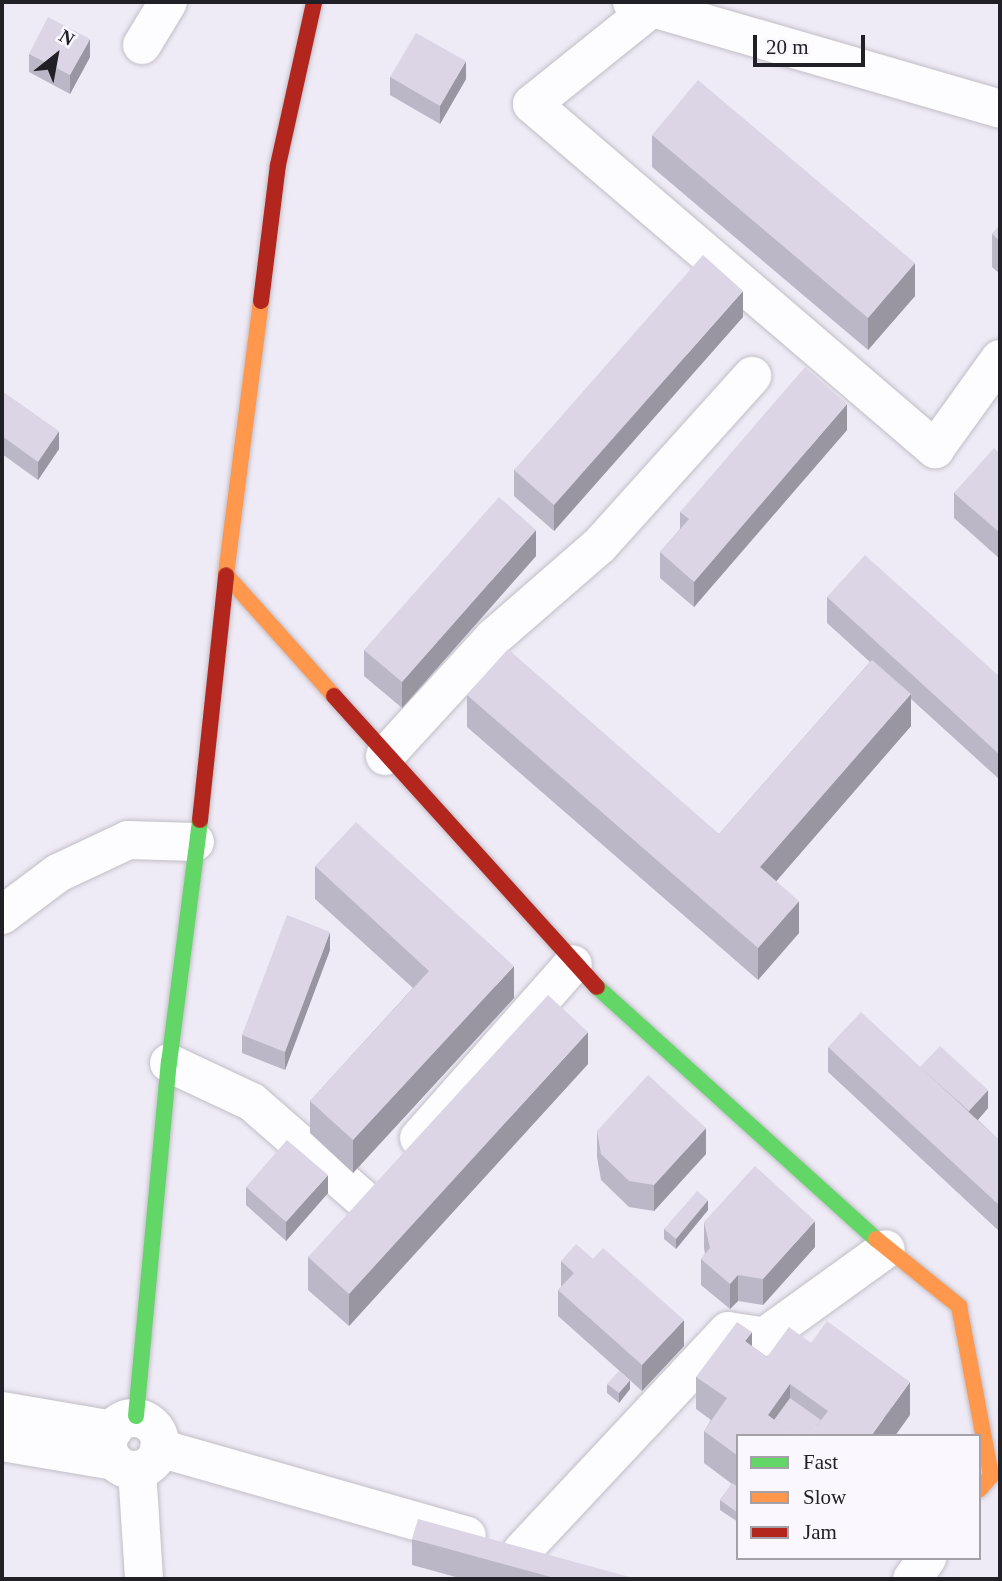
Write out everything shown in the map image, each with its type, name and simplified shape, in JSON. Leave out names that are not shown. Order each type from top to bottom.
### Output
[{"type":"street","points":[[142,45],[168,2]]},
{"type":"street","points":[[144,1579],[132,1445],[169,1063],[195,842],[215,702],[226,575],[278,165],[314,2]]},
{"type":"street","points":[[1000,109],[647,4],[532,104],[935,449],[1000,359]]},
{"type":"street","points":[[385,756],[493,638],[599,546],[752,376]]},
{"type":"street","points":[[226,575],[573,964],[886,1250],[959,1306],[991,1476],[981,1488]]},
{"type":"street","points":[[2,915],[58,873],[128,840],[195,842]]},
{"type":"street","points":[[337,1232],[573,964]]},
{"type":"street","points":[[169,1063],[252,1102],[364,1200]]},
{"type":"street","points":[[2,1411],[540,1557],[728,1331],[764,1337],[886,1250]]},
{"type":"street","points":[[2,1443],[132,1445]]},
{"type":"street","points":[[912,1579],[926,1560]]},
{"type":"building","points":[[48,17],[90,39],[70,75],[29,54]]},
{"type":"building","points":[[416,33],[466,61],[440,106],[390,77]]},
{"type":"building","points":[[698,80],[915,263],[868,318],[652,135]]},
{"type":"building","points":[[1000,225],[1000,241],[992,234]]},
{"type":"building","points":[[703,255],[743,291],[554,505],[514,470]]},
{"type":"building","points":[[805,367],[847,404],[694,582],[660,552],[689,519],[680,512]]},
{"type":"building","points":[[2,391],[59,431],[38,462],[2,436]]},
{"type":"building","points":[[994,448],[1000,454],[1000,533],[954,493]]},
{"type":"building","points":[[499,497],[536,530],[402,682],[364,650]]},
{"type":"building","points":[[865,555],[1000,677],[1000,755],[827,597]]},
{"type":"building","points":[[508,649],[719,834],[872,660],[911,694],[760,867],[799,901],[758,948],[467,695]]},
{"type":"building","points":[[356,822],[514,966],[353,1140],[310,1101],[429,971],[315,866]]},
{"type":"building","points":[[287,915],[330,932],[285,1052],[242,1035]]},
{"type":"building","points":[[548,995],[588,1032],[349,1294],[308,1257]]},
{"type":"building","points":[[861,1012],[1000,1141],[1000,1206],[828,1047]]},
{"type":"building","points":[[940,1046],[988,1090],[969,1111],[920,1067]]},
{"type":"building","points":[[648,1075],[706,1128],[654,1185],[629,1181],[601,1154],[597,1131]]},
{"type":"building","points":[[287,1140],[328,1175],[286,1222],[246,1187]]},
{"type":"building","points":[[755,1166],[815,1221],[763,1279],[738,1275],[730,1284],[701,1259],[710,1248],[704,1222]]},
{"type":"building","points":[[697,1191],[708,1200],[676,1239],[664,1229]]},
{"type":"building","points":[[576,1244],[593,1259],[603,1248],[684,1320],[642,1365],[558,1290],[574,1273],[561,1261]]},
{"type":"building","points":[[827,1321],[910,1382],[872,1434],[811,1434],[828,1411],[790,1384],[768,1415],[793,1434],[736,1434],[736,1455],[704,1431],[727,1398],[696,1377],[737,1322],[752,1332],[745,1341],[767,1357],[789,1327],[811,1343]]},
{"type":"building","points":[[619,1371],[630,1380],[619,1393],[607,1384]]},
{"type":"building","points":[[790,1398],[821,1420],[810,1434],[793,1434],[774,1420]]},
{"type":"building","points":[[732,1483],[736,1486],[736,1512],[720,1500]]},
{"type":"building","points":[[418,1519],[637,1579],[558,1579],[412,1539]]},
{"type":"traffic: fast","points":[[136,1416],[169,1063],[200,820]]},
{"type":"traffic: fast","points":[[597,987],[876,1239]]},
{"type":"traffic: slow","points":[[261,301],[226,575],[334,696]]},
{"type":"traffic: slow","points":[[876,1239],[959,1306],[991,1476],[981,1488]]},
{"type":"traffic: jam","points":[[261,301],[278,165],[314,2]]},
{"type":"traffic: jam","points":[[200,820],[226,575]]},
{"type":"traffic: jam","points":[[334,696],[597,987]]}]
